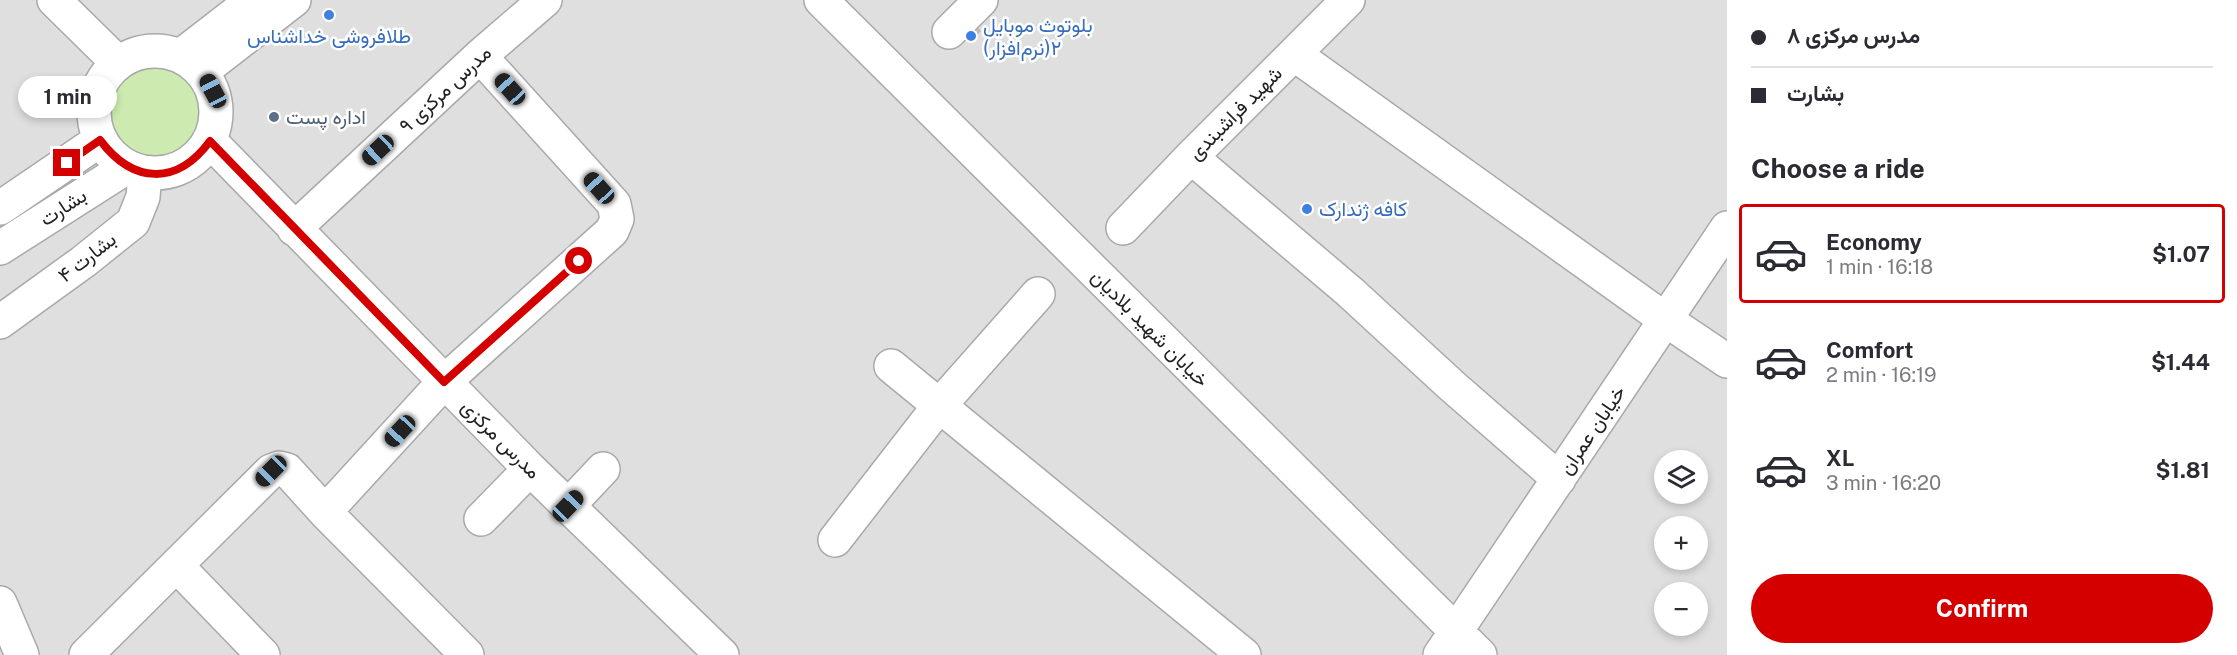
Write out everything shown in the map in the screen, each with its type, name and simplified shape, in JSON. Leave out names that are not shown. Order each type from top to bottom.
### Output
[{"type":"street","points":[[54,0],[118,63]]},
{"type":"street","points":[[192,63],[253,0]]},
{"type":"street","points":[[192,63],[294,0]]},
{"type":"street","name":"مدرس مرکزی ۹","points":[[294,229],[480,56],[545,0]]},
{"type":"street","name":"خیابان شهید بلادیان","points":[[821,0],[1448,643],[1480,655]]},
{"type":"street","points":[[949,32],[981,0]]},
{"type":"street","name":"شهید فراشبندی","points":[[1123,228],[1348,0]]},
{"type":"street","points":[[148,51],[164,51],[192,63],[213,91],[217,108],[216,125],[210,141],[199,156],[183,167],[164,173],[136,170],[111,155],[100,140],[95,126],[95,98],[108,73],[118,63],[132,55],[148,51]]},
{"type":"street","points":[[1294,54],[1666,320],[1727,361]]},
{"type":"street","points":[[325,512],[444,382],[612,231],[617,219],[614,204],[480,56]]},
{"type":"street","name":"بشارت","points":[[0,208],[100,140]]},
{"type":"street","name":"مدرس مرکزی","points":[[210,141],[530,469],[722,655]]},
{"type":"street","points":[[1191,157],[1350,292],[1451,385],[1559,479]]},
{"type":"street","name":"بشارت","points":[[0,248],[136,170]]},
{"type":"street","name":"بشارت ۴","points":[[0,322],[83,262],[132,222],[143,197],[136,170]]},
{"type":"street","name":"خیابان عمران","points":[[1448,643],[1727,228]]},
{"type":"street","points":[[835,540],[939,406],[1038,294]]},
{"type":"street","points":[[891,366],[1244,655]]},
{"type":"street","points":[[86,655],[271,471],[279,468],[287,470],[325,512],[467,655]]},
{"type":"street","points":[[481,519],[530,469]]},
{"type":"street","points":[[568,506],[603,469]]},
{"type":"street","points":[[177,566],[263,655]]},
{"type":"street","points":[[0,603],[22,655]]},
{"type":"shaded area","points":[[0,0],[1727,0],[1727,655],[0,655]]},
{"type":"green space","points":[[153,66],[171,70],[186,80],[196,95],[200,113],[196,131],[186,146],[171,156],[153,160],[135,156],[120,146],[110,131],[106,113],[110,95],[120,80],[135,70]]},
{"type":"building","name":"بلوتوث موبایل (نرم‌افزار)۲","points":[[973,23],[980,31],[971,41],[962,30]]},
{"type":"place","name":"طلافروشی خداشناس","points":[[329,15]]},
{"type":"place","name":"بلوتوث موبایل (نرم‌افزار)۲","points":[[971,36]]},
{"type":"place","name":"اداره پست","points":[[274,117]]},
{"type":"place","name":"کافه ژندارک","points":[[1307,209]]},
{"type":"route","points":[[67,163],[100,140],[111,155],[127,167],[145,173],[164,173],[183,167],[199,156],[210,141],[444,382],[579,261]]}]
